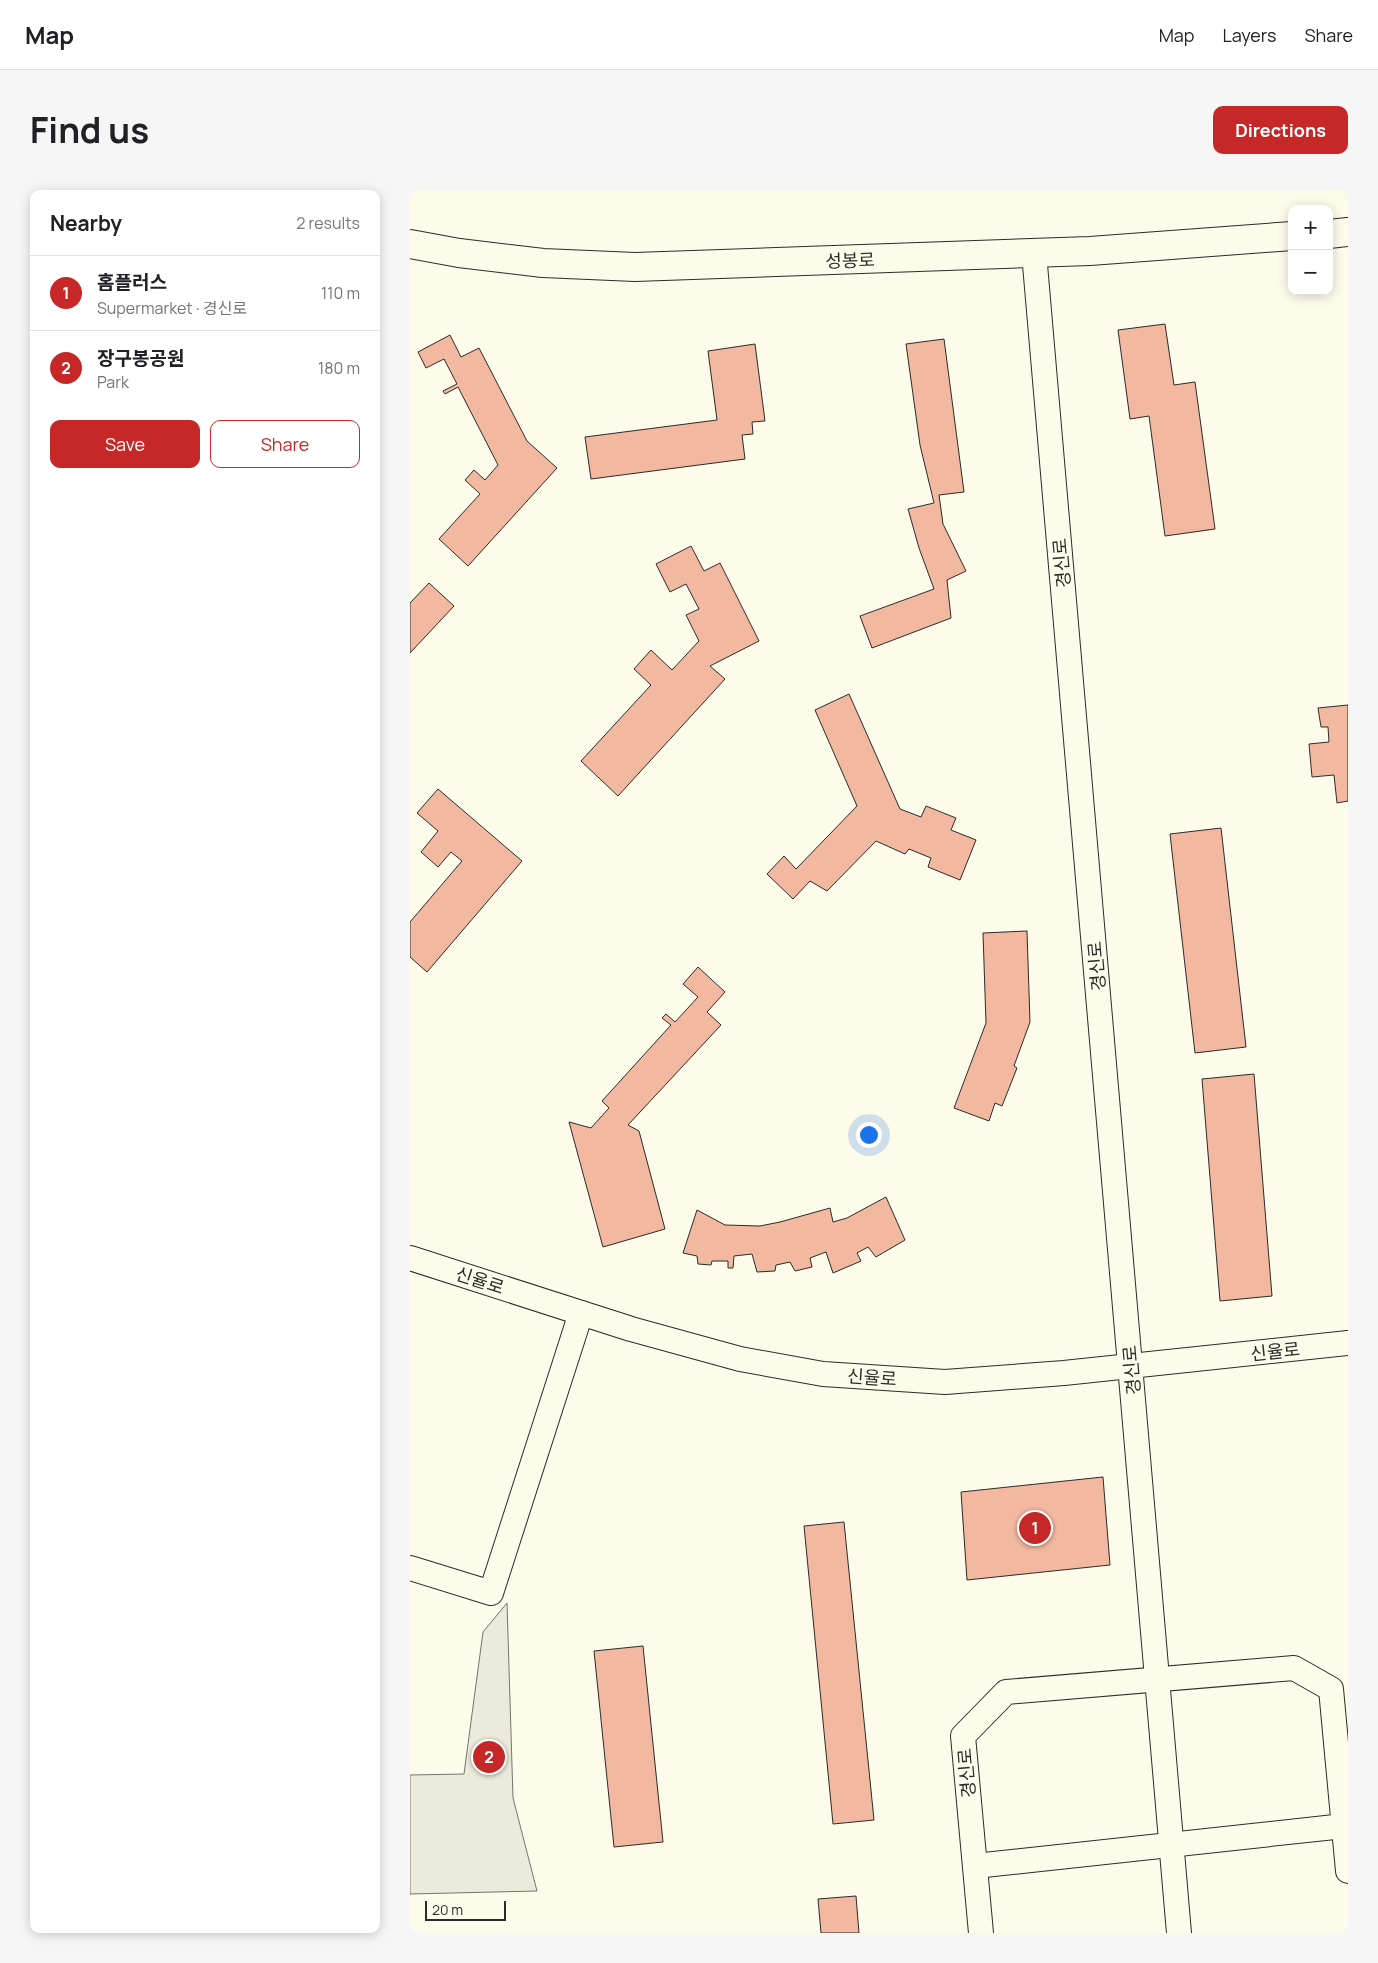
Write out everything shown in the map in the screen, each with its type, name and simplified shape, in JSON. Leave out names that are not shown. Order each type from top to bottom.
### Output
[{"type":"street","points":[[1333,234],[1348,232]]},
{"type":"street","name":"성봉로","points":[[410,244],[460,253],[543,263],[635,268],[1090,251],[1288,236]]},
{"type":"street","name":"경신로","points":[[1034,253],[1179,1933]]},
{"type":"street","name":"신율로","points":[[410,1258],[631,1330],[740,1358],[823,1374],[945,1382],[1131,1366],[1348,1343]]},
{"type":"street","points":[[410,1568],[491,1593],[581,1313]]},
{"type":"street","name":"경신로","points":[[981,1933],[963,1736],[1006,1692],[1294,1668],[1331,1689],[1348,1871]]},
{"type":"street","points":[[975,1866],[1344,1826]]},
{"type":"shaded area","points":[[507,1603],[513,1798],[537,1891],[410,1894],[410,1775],[464,1774],[483,1632]]},
{"type":"building","points":[[1165,324],[1174,385],[1195,382],[1215,529],[1165,536],[1149,416],[1130,419],[1118,330]]},
{"type":"building","points":[[450,335],[461,357],[479,348],[527,441],[557,468],[468,566],[439,539],[480,494],[465,480],[474,470],[485,480],[498,465],[458,387],[445,394],[443,391],[457,384],[444,359],[426,368],[418,352]]},
{"type":"building","points":[[944,339],[964,492],[939,495],[943,524],[966,571],[947,580],[951,618],[872,648],[860,616],[934,589],[919,548],[908,509],[934,503],[920,445],[906,344]]},
{"type":"building","points":[[755,344],[765,421],[752,422],[753,434],[742,435],[745,459],[591,479],[585,437],[717,420],[708,351]]},
{"type":"building","points":[[691,546],[704,571],[720,563],[759,641],[710,666],[725,679],[618,796],[581,761],[651,685],[634,669],[651,650],[672,670],[699,641],[686,615],[699,609],[686,584],[670,592],[656,564]]},
{"type":"building","points":[[429,583],[454,606],[410,653],[410,603]]},
{"type":"building","points":[[849,694],[900,809],[921,817],[926,806],[956,818],[951,830],[976,840],[960,880],[928,867],[931,858],[909,849],[905,854],[876,841],[827,891],[810,881],[793,899],[767,874],[784,856],[796,869],[857,806],[815,710]]},
{"type":"building","points":[[1348,705],[1348,801],[1337,803],[1334,775],[1312,777],[1309,744],[1329,742],[1328,727],[1321,727],[1318,708]]},
{"type":"building","points":[[438,789],[522,861],[427,972],[410,957],[410,922],[462,861],[451,852],[438,867],[421,852],[438,831],[417,813]]},
{"type":"building","points":[[1221,828],[1246,1047],[1195,1053],[1170,834]]},
{"type":"building","points":[[1027,931],[1030,1022],[1014,1066],[1017,1068],[1002,1106],[995,1103],[989,1121],[954,1108],[986,1023],[983,933]]},
{"type":"building","points":[[698,967],[725,992],[707,1012],[721,1025],[628,1125],[639,1131],[665,1229],[603,1247],[569,1122],[591,1128],[609,1108],[602,1101],[671,1025],[662,1018],[666,1014],[675,1022],[698,997],[683,984]]},
{"type":"building","points":[[1254,1074],[1272,1296],[1220,1301],[1202,1079]]},
{"type":"building","points":[[886,1197],[905,1240],[876,1257],[868,1247],[857,1253],[861,1261],[833,1273],[826,1252],[810,1258],[812,1267],[795,1271],[790,1262],[776,1265],[775,1271],[757,1272],[752,1254],[734,1256],[733,1268],[728,1268],[728,1261],[712,1261],[711,1265],[698,1264],[697,1256],[683,1253],[697,1210],[725,1225],[760,1226],[830,1208],[833,1222],[847,1218]]},
{"type":"building","points":[[1103,1477],[1110,1565],[967,1580],[961,1492]]},
{"type":"building","points":[[844,1522],[874,1820],[833,1824],[804,1526]]},
{"type":"building","points":[[643,1646],[663,1842],[614,1847],[594,1651]]},
{"type":"building","points":[[856,1896],[859,1933],[821,1933],[818,1899]]},
{"type":"place","name":"홈플러스","points":[[1035,1528]]},
{"type":"place","name":"장구봉공원","points":[[489,1757]]}]
